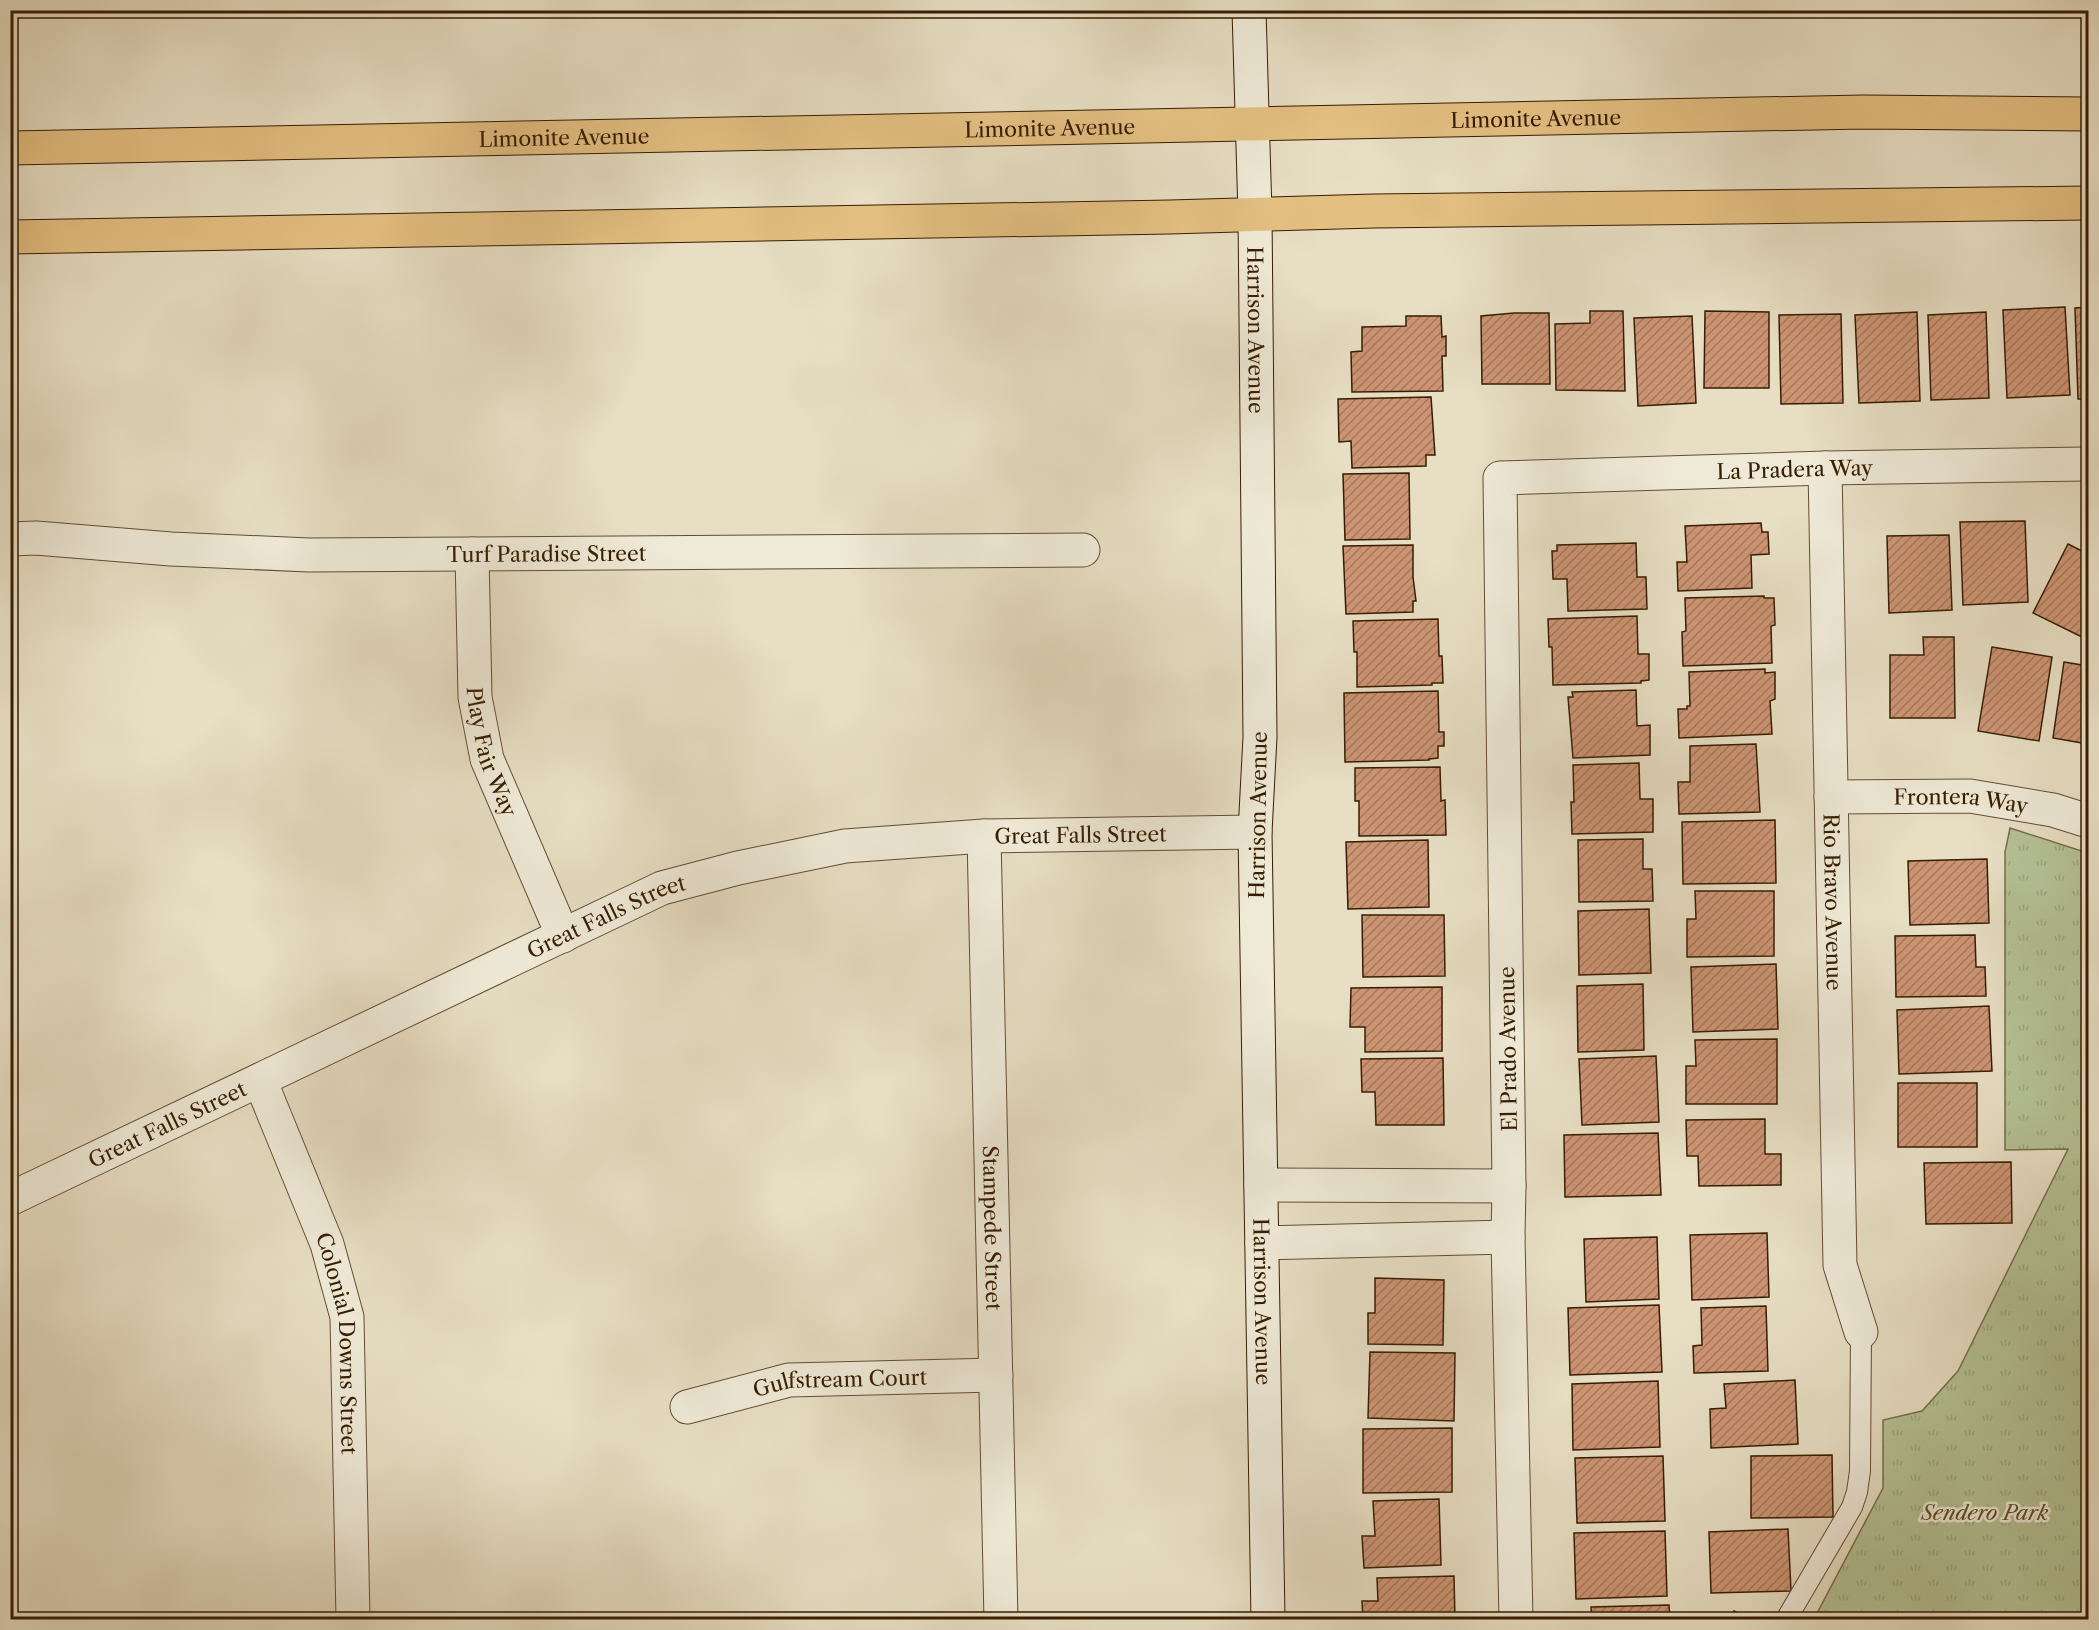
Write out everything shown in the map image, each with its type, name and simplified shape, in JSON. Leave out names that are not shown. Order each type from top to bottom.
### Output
[{"type":"main road","name":"Limonite Avenue","points":[[10,148],[1863,112],[2088,114]]},
{"type":"main road","points":[[10,237],[1255,214],[2088,203]]},
{"type":"street","name":"Harrison Avenue","points":[[1249,10],[1255,214],[1260,737],[1255,832],[1269,1620]]},
{"type":"street","name":"La Pradera Way","points":[[1500,478],[1825,468],[2088,464]]},
{"type":"street","name":"Rio Bravo Avenue","points":[[1825,468],[1840,1265],[1861,1332]]},
{"type":"street","name":"El Prado Avenue","points":[[1500,478],[1508,1237],[1516,1620]]},
{"type":"street","name":"Turf Paradise Street","points":[[10,539],[36,538],[171,549],[309,555],[1083,550]]},
{"type":"street","name":"Play Fair Way","points":[[472,554],[475,697],[487,759],[562,936]]},
{"type":"street","name":"Frontera Way","points":[[1831,797],[1970,796],[2053,810],[2088,821]]},
{"type":"street","name":"Great Falls Street","points":[[10,1199],[662,888],[738,868],[845,846],[984,836],[1255,832]]},
{"type":"street","name":"Stampede Street","points":[[984,836],[1001,1620]]},
{"type":"street","name":"Colonial Downs Street","points":[[260,1080],[327,1244],[347,1317],[353,1620]]},
{"type":"street","points":[[1261,1185],[1509,1186]]},
{"type":"street","points":[[1262,1243],[1508,1237]]},
{"type":"street","name":"Gulfstream Court","points":[[687,1407],[789,1380],[996,1376]]},
{"type":"lane","points":[[1787,1618],[1852,1507],[1857,1492],[1860,1472],[1861,1332]]},
{"type":"green space","name":"Sendero Park","points":[[2010,828],[2088,853],[2088,1619],[1814,1619],[1883,1488],[1883,1420],[1922,1411],[1958,1371],[2068,1149],[2005,1150],[2005,852]]},
{"type":"building","points":[[2065,307],[2070,395],[2007,398],[2003,310]]},
{"type":"building","points":[[2088,307],[2088,399],[2078,399],[2075,308]]},
{"type":"building","points":[[1590,311],[1623,311],[1625,391],[1556,390],[1555,324],[1590,323]]},
{"type":"building","points":[[1705,311],[1769,312],[1769,388],[1704,388]]},
{"type":"building","points":[[1917,312],[1920,401],[1859,403],[1855,315]]},
{"type":"building","points":[[1986,312],[1989,398],[1931,400],[1928,315]]},
{"type":"building","points":[[1549,313],[1550,384],[1482,384],[1481,316]]},
{"type":"building","points":[[1841,314],[1843,403],[1781,404],[1779,315]]},
{"type":"building","points":[[1406,316],[1441,316],[1442,337],[1446,336],[1446,356],[1442,356],[1443,391],[1352,392],[1351,352],[1362,351],[1362,327],[1406,326]]},
{"type":"building","points":[[1692,316],[1696,403],[1638,406],[1634,318]]},
{"type":"building","points":[[1431,397],[1435,455],[1426,455],[1426,466],[1352,468],[1351,441],[1339,442],[1338,399]]},
{"type":"building","points":[[1409,473],[1410,539],[1345,540],[1343,474]]},
{"type":"building","points":[[2025,521],[2028,602],[1963,605],[1960,522]]},
{"type":"building","points":[[1761,523],[1762,532],[1768,532],[1769,554],[1751,555],[1752,588],[1678,591],[1677,562],[1687,562],[1685,526]]},
{"type":"building","points":[[1949,535],[1952,610],[1889,613],[1887,536]]},
{"type":"building","points":[[1636,543],[1637,577],[1646,577],[1647,609],[1568,611],[1567,579],[1553,579],[1552,551],[1557,551],[1557,545]]},
{"type":"building","points":[[2068,544],[2088,554],[2088,640],[2033,613]]},
{"type":"building","points":[[1413,545],[1416,601],[1413,601],[1413,612],[1346,614],[1343,546]]},
{"type":"building","points":[[1764,596],[1764,598],[1774,598],[1775,625],[1771,626],[1772,663],[1683,666],[1682,632],[1686,631],[1685,598]]},
{"type":"building","points":[[1637,616],[1638,654],[1649,654],[1649,680],[1641,681],[1641,683],[1553,685],[1552,647],[1549,647],[1548,619]]},
{"type":"building","points":[[1438,619],[1439,656],[1442,656],[1443,683],[1357,687],[1357,652],[1354,652],[1353,621]]},
{"type":"building","points":[[1923,637],[1954,637],[1955,718],[1890,718],[1890,655],[1924,655]]},
{"type":"building","points":[[1992,647],[2052,657],[2039,741],[1978,731]]},
{"type":"building","points":[[2064,662],[2088,666],[2088,744],[2053,738]]},
{"type":"building","points":[[1765,669],[1765,673],[1775,672],[1775,699],[1770,701],[1772,734],[1679,738],[1678,709],[1687,709],[1687,706],[1690,706],[1689,672]]},
{"type":"building","points":[[1636,690],[1637,726],[1650,725],[1650,755],[1573,758],[1568,697],[1573,697],[1572,692]]},
{"type":"building","points":[[1438,691],[1439,732],[1444,732],[1444,746],[1438,746],[1438,758],[1345,762],[1344,693]]},
{"type":"building","points":[[1756,744],[1760,812],[1679,814],[1678,782],[1690,782],[1690,746]]},
{"type":"building","points":[[1639,763],[1640,799],[1653,799],[1653,832],[1572,834],[1573,765]]},
{"type":"building","points":[[1440,767],[1441,801],[1445,800],[1446,835],[1359,836],[1359,801],[1355,801],[1355,768]]},
{"type":"building","points":[[1775,820],[1776,883],[1683,884],[1682,822]]},
{"type":"building","points":[[1643,839],[1643,869],[1652,869],[1653,901],[1579,902],[1578,840]]},
{"type":"building","points":[[1428,840],[1429,907],[1348,909],[1346,842]]},
{"type":"building","points":[[1987,859],[1989,923],[1910,925],[1908,861]]},
{"type":"building","points":[[1695,891],[1774,891],[1774,956],[1687,957],[1687,919],[1696,919]]},
{"type":"building","points":[[1649,909],[1651,973],[1579,975],[1578,911]]},
{"type":"building","points":[[1362,915],[1444,915],[1445,976],[1363,977]]},
{"type":"building","points":[[1975,935],[1976,967],[1985,967],[1986,996],[1896,997],[1895,936]]},
{"type":"building","points":[[1776,964],[1778,1029],[1693,1032],[1691,967]]},
{"type":"building","points":[[1643,984],[1644,1050],[1578,1052],[1577,986]]},
{"type":"building","points":[[1442,987],[1442,1051],[1365,1052],[1365,1027],[1350,1027],[1351,988]]},
{"type":"building","points":[[1989,1006],[1992,1071],[1899,1074],[1897,1010]]},
{"type":"building","points":[[1777,1039],[1777,1104],[1686,1104],[1686,1066],[1696,1066],[1695,1040]]},
{"type":"building","points":[[1656,1056],[1659,1122],[1582,1125],[1579,1059]]},
{"type":"building","points":[[1443,1058],[1444,1125],[1376,1125],[1375,1092],[1362,1092],[1361,1059]]},
{"type":"building","points":[[1898,1083],[1977,1083],[1977,1147],[1898,1147]]},
{"type":"building","points":[[1765,1119],[1765,1154],[1781,1154],[1781,1185],[1699,1186],[1698,1156],[1687,1156],[1686,1120]]},
{"type":"building","points":[[1658,1133],[1661,1195],[1565,1197],[1564,1135]]},
{"type":"building","points":[[2011,1162],[2012,1223],[1926,1224],[1924,1163]]},
{"type":"building","points":[[1767,1233],[1769,1297],[1692,1300],[1690,1235]]},
{"type":"building","points":[[1657,1237],[1659,1299],[1586,1302],[1584,1239]]},
{"type":"building","points":[[1375,1278],[1444,1280],[1443,1345],[1368,1344],[1368,1313],[1375,1313]]},
{"type":"building","points":[[1659,1305],[1662,1372],[1570,1375],[1568,1308]]},
{"type":"building","points":[[1766,1306],[1768,1371],[1694,1373],[1693,1346],[1702,1345],[1701,1308]]},
{"type":"building","points":[[1370,1352],[1455,1353],[1454,1421],[1368,1418]]},
{"type":"building","points":[[1795,1380],[1798,1444],[1711,1448],[1710,1409],[1726,1408],[1724,1384]]},
{"type":"building","points":[[1658,1381],[1660,1447],[1573,1450],[1572,1384]]},
{"type":"building","points":[[1452,1428],[1452,1492],[1363,1493],[1363,1429]]},
{"type":"building","points":[[1832,1455],[1833,1517],[1751,1518],[1751,1456]]},
{"type":"building","points":[[1663,1456],[1665,1521],[1577,1523],[1575,1458]]},
{"type":"building","points":[[1439,1499],[1441,1565],[1364,1568],[1362,1536],[1375,1536],[1373,1501]]},
{"type":"building","points":[[1788,1529],[1791,1591],[1711,1593],[1709,1532]]},
{"type":"building","points":[[1665,1531],[1667,1596],[1576,1599],[1574,1533]]},
{"type":"building","points":[[1454,1576],[1455,1620],[1363,1620],[1362,1601],[1378,1601],[1377,1578]]},
{"type":"building","points":[[1669,1605],[1670,1620],[1592,1620],[1591,1607]]},
{"type":"building","points":[[1734,1611],[1751,1620],[1730,1620]]}]
